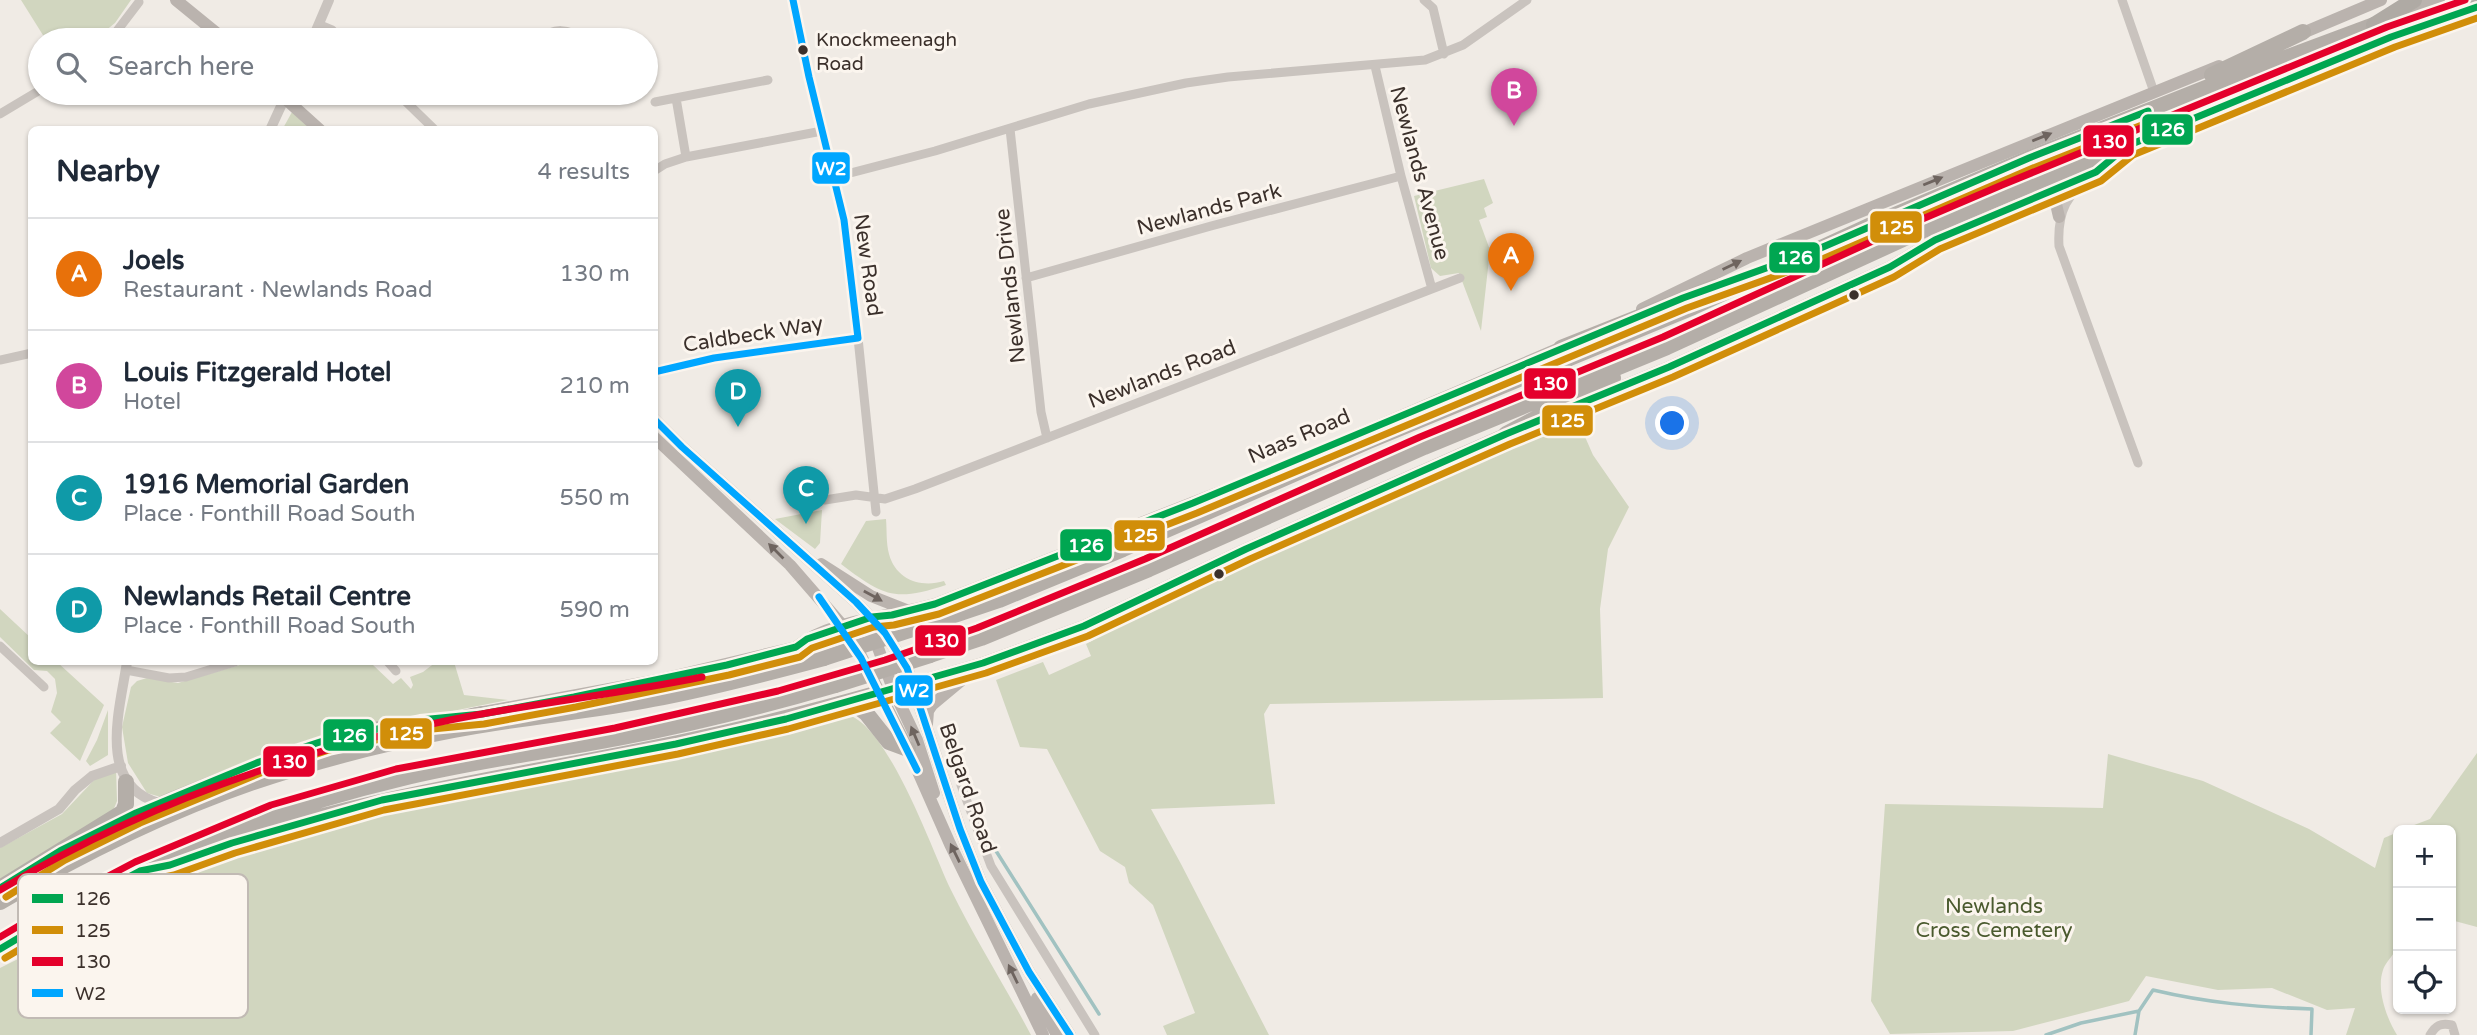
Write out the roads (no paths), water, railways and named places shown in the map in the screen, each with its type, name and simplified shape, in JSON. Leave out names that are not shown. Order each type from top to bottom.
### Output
[{"type":"highway","points":[[2374,25],[2414,0]]},
{"type":"highway","points":[[134,874],[274,815],[398,779],[673,726],[781,701],[981,638],[1136,574],[1413,452],[1667,347],[1903,239],[2391,37],[2477,6]]},
{"type":"highway","name":"Naas Road","points":[[47,874],[115,839],[214,796],[294,769],[370,748],[454,730],[653,699],[824,658],[999,600],[1123,550],[1357,447],[1693,307],[1943,194],[2221,82],[2374,25]]},
{"type":"highway","points":[[2104,130],[2303,32]]},
{"type":"highway","points":[[2095,172],[2127,146]]},
{"type":"highway","points":[[1561,348],[1683,298],[1816,250]]},
{"type":"highway","points":[[1506,434],[1598,387],[1667,347]]},
{"type":"highway","points":[[140,871],[170,865],[232,843],[382,800],[676,744],[786,719],[886,691]]},
{"type":"highway","points":[[850,701],[866,713],[889,742],[908,749]]},
{"type":"highway","points":[[115,839],[162,811],[281,763],[360,739],[482,714]]},
{"type":"highway","points":[[22,874],[122,812],[126,804],[124,774]]},
{"type":"highway","points":[[0,888],[18,877]]},
{"type":"highway","name":"Naas Road","points":[[0,902],[18,891]]},
{"type":"highway","points":[[0,949],[18,938]]},
{"type":"main road","points":[[176,0],[210,28]]},
{"type":"main road","name":"Naas Road","points":[[846,630],[877,625],[891,615],[935,604],[1193,503],[1561,348],[1747,258],[2381,0]]},
{"type":"main road","name":"Naas Road","points":[[2374,25],[2439,0]]},
{"type":"main road","points":[[294,105],[316,126]]},
{"type":"main road","points":[[886,691],[983,663],[1084,626],[1202,569],[1506,434],[1682,361],[1891,267],[1935,240],[2035,198],[2050,198],[2056,204],[2059,217]]},
{"type":"main road","points":[[658,423],[798,550],[871,596],[909,611]]},
{"type":"main road","name":"Belgard Road","points":[[658,441],[762,537],[822,601],[846,630],[886,691],[908,749],[942,824],[1043,1035]]},
{"type":"main road","name":"Belgard Road","points":[[798,550],[877,625],[900,654],[913,682],[960,829],[981,882],[1028,972],[1070,1035]]},
{"type":"main road","points":[[818,635],[825,618],[822,601]]},
{"type":"main road","points":[[877,625],[875,644],[886,691],[917,740],[942,824]]},
{"type":"main road","points":[[796,647],[818,635],[846,630]]},
{"type":"main road","points":[[159,803],[249,766],[326,740],[419,720],[482,714],[658,680],[796,647],[846,630]]},
{"type":"main road","points":[[928,732],[928,711],[932,705],[983,663]]},
{"type":"main road","name":"Belgard Road","points":[[1028,972],[1031,987],[1057,1035]]},
{"type":"street","points":[[318,28],[328,0]]},
{"type":"street","name":"New Road","points":[[793,0],[844,220],[876,512]]},
{"type":"street","points":[[1424,0],[1433,8],[1444,54]]},
{"type":"street","points":[[835,177],[1090,104],[1186,83],[1425,60],[1463,45],[1527,0]]},
{"type":"street","points":[[2122,0],[2154,92]]},
{"type":"street","points":[[119,28],[139,2]]},
{"type":"street","points":[[320,25],[327,28]]},
{"type":"street","name":"Newlands Avenue","points":[[1375,66],[1432,289]]},
{"type":"street","points":[[658,101],[768,80]]},
{"type":"street","points":[[0,114],[28,97]]},
{"type":"street","points":[[676,98],[686,157]]},
{"type":"street","points":[[271,126],[279,105]]},
{"type":"street","points":[[409,105],[431,126]]},
{"type":"street","name":"Newlands Drive","points":[[1010,129],[1041,412],[1047,438]]},
{"type":"street","points":[[658,168],[686,157],[822,131]]},
{"type":"street","points":[[2095,172],[2080,185],[2059,217],[2059,246],[2138,463]]},
{"type":"street","name":"Newlands Park","points":[[1026,278],[1401,176]]},
{"type":"street","name":"Newlands Road","points":[[825,500],[856,495],[885,499],[915,489],[1460,278]]},
{"type":"street","name":"Caldbeck Way","points":[[658,371],[705,360],[858,338]]},
{"type":"street","points":[[0,360],[28,354]]},
{"type":"street","points":[[0,646],[44,687]]},
{"type":"street","points":[[159,803],[148,800],[124,774],[117,746],[116,722],[127,666],[169,678],[186,677],[225,665]]},
{"type":"street","points":[[391,665],[396,671]]},
{"type":"street","points":[[0,843],[59,809],[75,790],[92,776],[124,774]]},
{"type":"street","name":"Belgard Road","points":[[961,785],[992,866],[1095,1035]]},
{"type":"street","points":[[2430,1035],[2435,1026],[2443,1023],[2452,1025],[2455,1035]]},
{"type":"waterway","points":[[991,843],[1099,1014]]},
{"type":"waterway","points":[[2135,1035],[2139,1011],[2153,990],[2232,1004],[2312,1009],[2311,1035]]},
{"type":"waterway","points":[[2046,1035],[2081,1023],[2139,1011]]},
{"type":"place","name":"Knockmeenagh Road","points":[[803,50]]},
{"type":"place","name":"Louis Fitzgerald Hotel","points":[[1514,126]]},
{"type":"place","name":"Joels","points":[[1511,291]]},
{"type":"place","name":"Newlands Retail Centre","points":[[738,427]]},
{"type":"place","name":"1916 Memorial Garden","points":[[806,524]]},
{"type":"park label","name":"Newlands Cross Cemetery","points":[[1994,918]]}]
